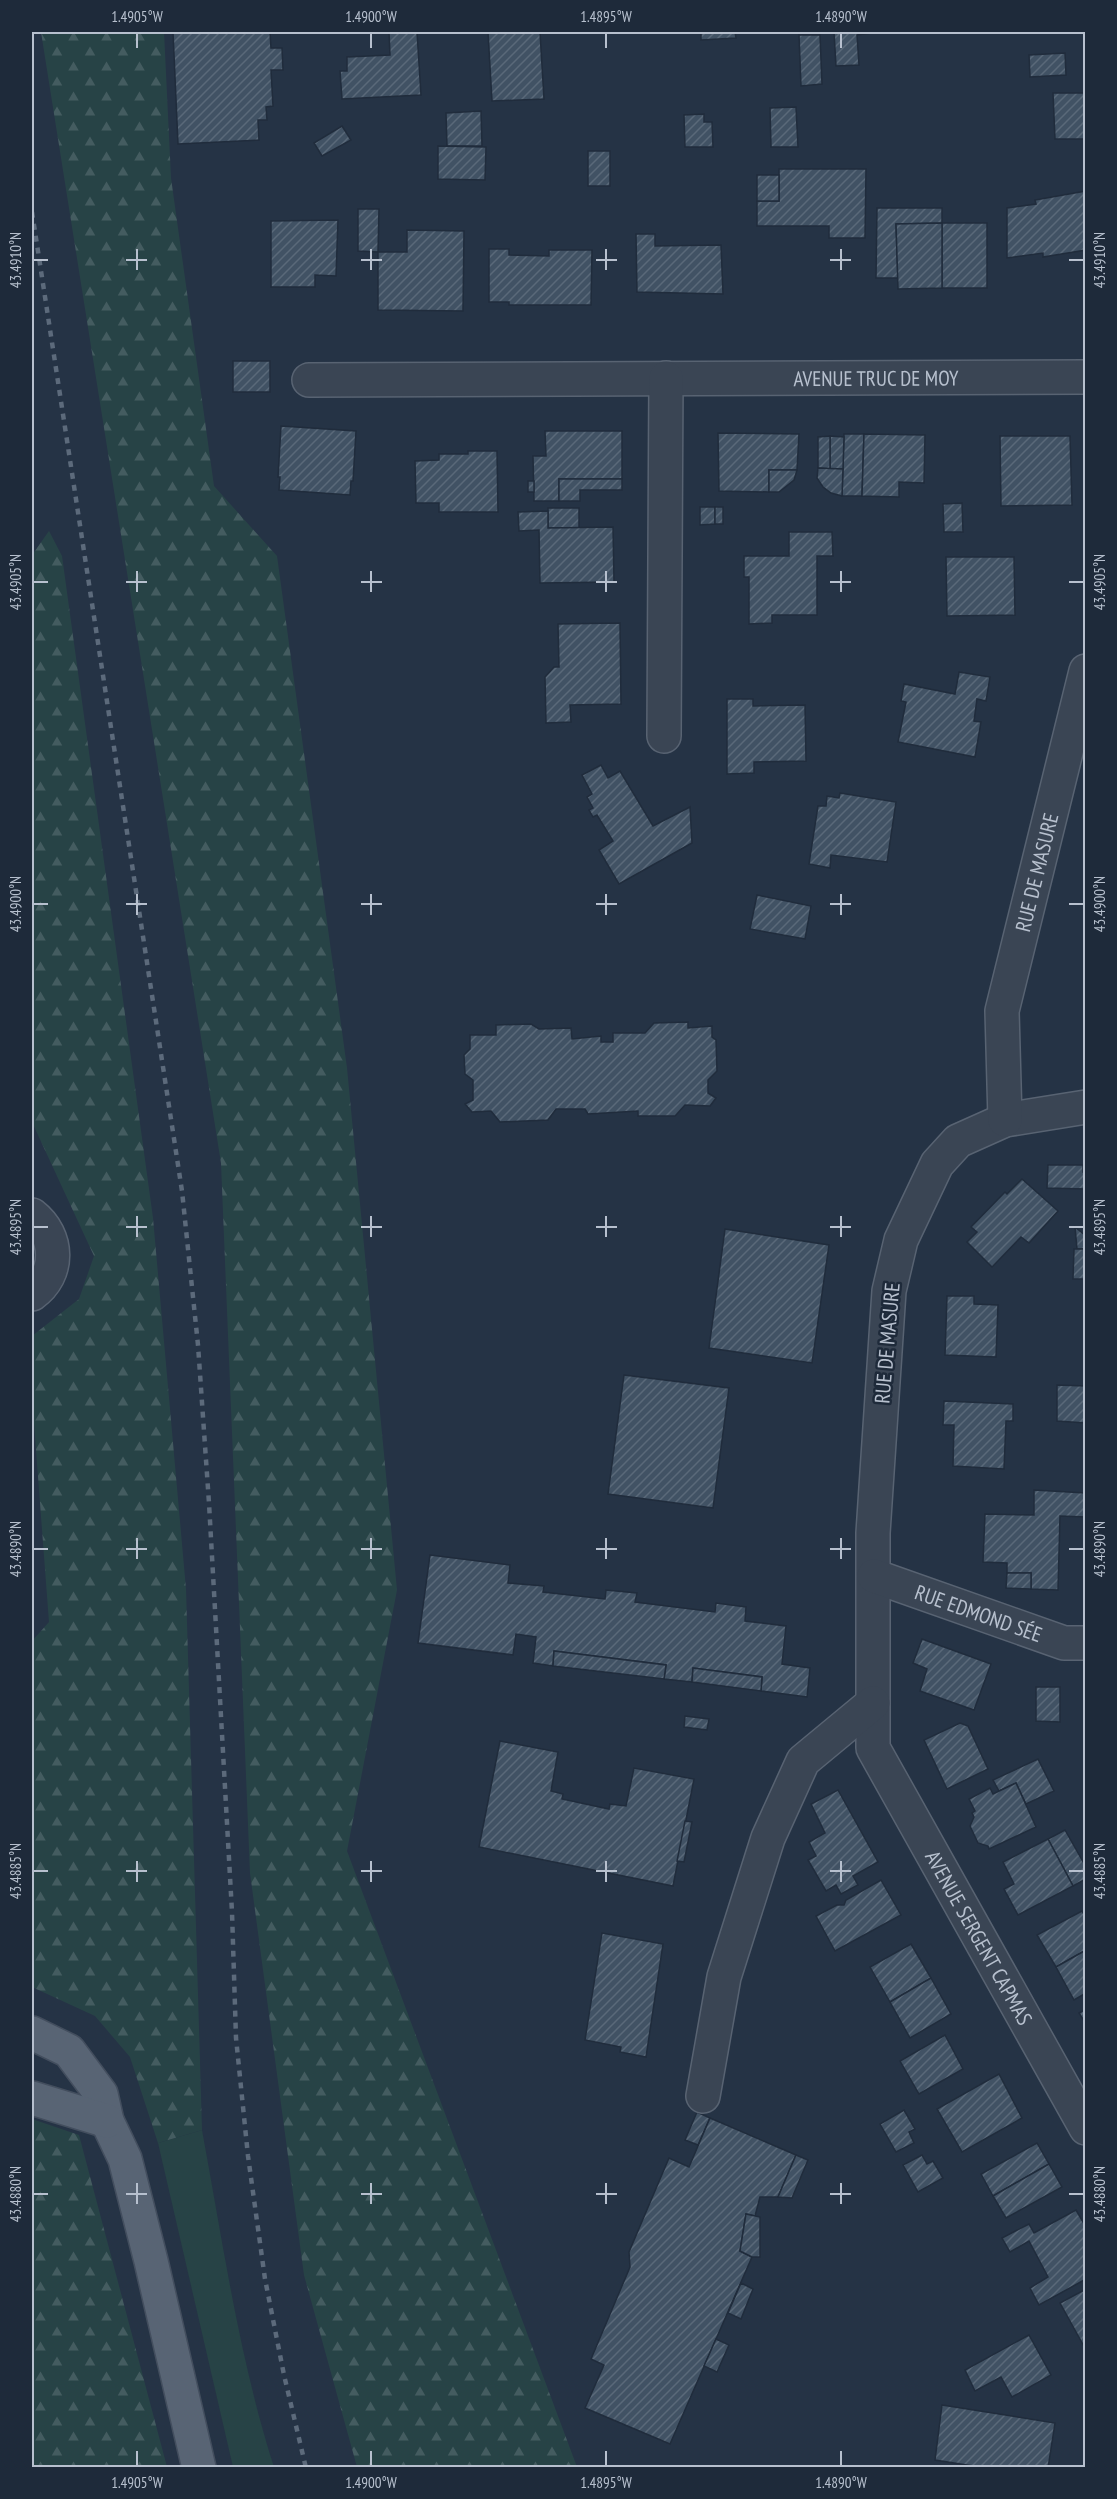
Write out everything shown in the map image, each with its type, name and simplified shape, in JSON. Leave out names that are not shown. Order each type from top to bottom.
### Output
[{"type":"main road","points":[[32,2033],[69,2050],[101,2094],[107,2121],[125,2159],[199,2468]]},
{"type":"main road","points":[[32,2098],[107,2121]]},
{"type":"street","name":"AVENUE TRUC DE MOY","points":[[309,380],[1086,377]]},
{"type":"street","points":[[664,736],[666,378]]},
{"type":"street","name":"RUE DE MASURE","points":[[873,1748],[873,1533],[889,1291],[901,1240],[938,1164],[958,1141],[1005,1120],[1002,1011],[1086,671]]},
{"type":"street","points":[[1005,1120],[1086,1107]]},
{"type":"street","points":[[32,1190],[36,1218],[48,1234],[53,1248],[53,1263],[48,1278],[32,1294]]},
{"type":"street","name":"RUE EDMOND SÉE","points":[[874,1576],[1064,1643],[1086,1643]]},
{"type":"street","points":[[703,2096],[724,1977],[768,1838],[803,1761],[873,1703]]},
{"type":"street","name":"AVENUE SERGENT CAPMAS","points":[[873,1748],[1086,2128]]},
{"type":"green space","points":[[41,32],[164,32],[171,178],[214,486],[277,556],[347,1068],[397,1590],[347,1851],[577,2467],[357,2467],[304,2275],[250,1873],[221,1163]]},
{"type":"green space","points":[[49,531],[62,556],[153,1218],[186,1589],[202,2130],[158,2143],[130,2057],[95,2016],[32,1987],[32,1641],[49,1622],[32,1397],[32,1336],[79,1299],[94,1256],[32,1122],[32,555]]},
{"type":"green space","points":[[32,2119],[79,2135],[167,2467],[32,2467]]},
{"type":"green space","points":[[202,2130],[241,2342],[274,2467],[233,2467],[158,2143]]},
{"type":"building","points":[[173,32],[270,32],[271,48],[282,48],[283,70],[271,70],[273,106],[266,107],[267,120],[258,120],[259,140],[178,144]]},
{"type":"building","points":[[389,32],[417,32],[421,95],[342,99],[340,71],[347,71],[347,57],[390,55]]},
{"type":"building","points":[[488,32],[540,32],[544,99],[492,101]]},
{"type":"building","points":[[701,32],[735,32],[736,38],[701,40]]},
{"type":"building","points":[[834,32],[879,32],[857,35],[859,65],[836,66]]},
{"type":"building","points":[[799,35],[820,35],[822,84],[801,86]]},
{"type":"building","points":[[1065,53],[1066,75],[1030,77],[1029,55]]},
{"type":"building","points":[[1053,93],[1086,93],[1086,139],[1055,139]]},
{"type":"building","points":[[796,107],[798,147],[771,147],[770,108]]},
{"type":"building","points":[[481,111],[482,146],[447,146],[446,113]]},
{"type":"building","points":[[704,114],[704,122],[712,122],[713,147],[685,147],[684,115]]},
{"type":"building","points":[[342,126],[351,140],[322,156],[314,143]]},
{"type":"building","points":[[438,146],[486,147],[485,180],[438,179]]},
{"type":"building","points":[[588,151],[610,151],[610,186],[588,186]]},
{"type":"building","points":[[779,169],[866,169],[865,238],[829,238],[829,226],[757,226],[757,201],[779,201]]},
{"type":"building","points":[[757,175],[779,175],[779,201],[757,201]]},
{"type":"building","points":[[1086,191],[1086,250],[1043,257],[1043,253],[1007,258],[1007,208],[1036,204],[1035,200]]},
{"type":"building","points":[[877,208],[942,208],[942,223],[896,224],[898,278],[876,278]]},
{"type":"building","points":[[358,209],[379,209],[378,252],[358,251]]},
{"type":"building","points":[[338,220],[336,276],[315,275],[315,287],[271,287],[271,221]]},
{"type":"building","points":[[942,223],[987,223],[987,288],[942,288]]},
{"type":"building","points":[[942,223],[942,288],[898,289],[896,224]]},
{"type":"building","points":[[407,230],[464,231],[463,311],[378,310],[378,252],[407,252]]},
{"type":"building","points":[[636,234],[655,234],[655,246],[721,245],[723,294],[637,292]]},
{"type":"building","points":[[489,249],[509,249],[509,255],[549,256],[549,250],[592,250],[591,305],[509,305],[509,302],[489,302]]},
{"type":"building","points":[[233,361],[270,361],[270,392],[233,392]]},
{"type":"building","points":[[281,426],[356,431],[350,495],[279,490]]},
{"type":"building","points":[[545,431],[622,431],[622,479],[559,479],[559,501],[534,501],[533,456],[546,456]]},
{"type":"building","points":[[718,433],[799,434],[797,470],[769,470],[769,492],[719,491]]},
{"type":"building","points":[[844,434],[864,434],[862,496],[842,496]]},
{"type":"building","points":[[864,434],[925,435],[924,483],[899,482],[899,497],[862,496]]},
{"type":"building","points":[[830,436],[844,437],[843,469],[830,469]]},
{"type":"building","points":[[830,436],[830,469],[818,468],[818,437]]},
{"type":"building","points":[[1000,436],[1070,436],[1072,505],[1001,506]]},
{"type":"building","points":[[468,451],[497,451],[498,512],[439,512],[439,503],[416,503],[415,461],[439,460],[439,454],[468,454]]},
{"type":"building","points":[[818,468],[843,469],[842,496],[831,493],[823,487],[817,478]]},
{"type":"building","points":[[769,470],[797,470],[794,480],[779,492],[769,492]]},
{"type":"building","points":[[559,479],[622,479],[622,490],[580,490],[580,501],[559,501]]},
{"type":"building","points":[[528,481],[534,481],[534,492],[528,492]]},
{"type":"building","points":[[962,503],[963,532],[944,532],[943,504]]},
{"type":"building","points":[[700,507],[715,507],[715,524],[700,525]]},
{"type":"building","points":[[715,507],[723,507],[723,524],[715,524]]},
{"type":"building","points":[[548,508],[579,508],[579,528],[548,528]]},
{"type":"building","points":[[548,511],[548,528],[613,527],[614,582],[540,583],[539,530],[519,531],[518,512]]},
{"type":"building","points":[[789,532],[832,532],[833,556],[817,556],[817,615],[772,615],[772,623],[749,624],[749,577],[744,577],[744,556],[789,556]]},
{"type":"building","points":[[946,557],[1014,557],[1015,615],[947,616]]},
{"type":"building","points":[[620,623],[621,704],[570,705],[571,722],[546,723],[545,677],[554,667],[559,667],[558,624]]},
{"type":"building","points":[[959,672],[990,677],[986,701],[977,699],[974,721],[981,722],[975,757],[898,742],[906,702],[901,701],[904,684],[955,694]]},
{"type":"building","points":[[727,699],[753,699],[753,706],[805,705],[806,761],[754,762],[754,773],[727,774]]},
{"type":"building","points":[[601,765],[608,778],[620,771],[653,826],[690,807],[692,843],[619,884],[599,850],[613,841],[597,815],[593,817],[589,810],[593,808],[587,797],[592,794],[582,775]]},
{"type":"building","points":[[840,793],[896,802],[887,862],[831,855],[830,868],[809,864],[818,806],[826,806],[827,796],[839,798]]},
{"type":"building","points":[[757,895],[811,906],[805,939],[750,929]]},
{"type":"building","points":[[688,1022],[688,1028],[712,1026],[712,1037],[716,1040],[717,1071],[708,1080],[708,1093],[716,1098],[710,1106],[685,1105],[675,1116],[638,1116],[638,1111],[588,1114],[585,1109],[556,1109],[548,1120],[500,1122],[491,1111],[472,1112],[465,1104],[473,1100],[473,1080],[465,1074],[464,1055],[470,1049],[470,1035],[496,1035],[496,1025],[531,1024],[539,1029],[571,1028],[572,1039],[601,1036],[601,1042],[613,1042],[613,1033],[645,1033],[654,1023]]},
{"type":"building","points":[[1048,1165],[1083,1165],[1083,1172],[1086,1172],[1086,1189],[1047,1188]]},
{"type":"building","points":[[1022,1179],[1058,1211],[1029,1243],[1021,1237],[992,1267],[967,1242],[977,1232],[971,1227],[1005,1192],[1007,1194]]},
{"type":"building","points":[[1075,1227],[1086,1236],[1086,1249],[1077,1249]]},
{"type":"building","points":[[725,1229],[829,1245],[812,1363],[709,1348]]},
{"type":"building","points":[[1074,1249],[1086,1249],[1086,1279],[1073,1279]]},
{"type":"building","points":[[947,1296],[974,1296],[974,1304],[998,1305],[996,1357],[945,1355]]},
{"type":"building","points":[[624,1375],[729,1388],[713,1508],[608,1494]]},
{"type":"building","points":[[1057,1385],[1086,1386],[1086,1423],[1057,1421]]},
{"type":"building","points":[[944,1401],[1013,1404],[1013,1421],[1006,1421],[1004,1469],[953,1466],[954,1425],[943,1425]]},
{"type":"building","points":[[1034,1490],[1086,1493],[1086,1517],[1060,1516],[1058,1590],[1031,1589],[1031,1573],[1007,1573],[1007,1563],[983,1562],[985,1514],[1034,1515]]},
{"type":"building","points":[[430,1555],[510,1565],[508,1583],[544,1586],[543,1592],[605,1599],[606,1590],[637,1593],[635,1602],[715,1612],[716,1603],[746,1607],[745,1621],[786,1626],[782,1664],[810,1668],[807,1697],[761,1691],[762,1677],[693,1668],[692,1682],[664,1679],[666,1665],[554,1651],[553,1666],[533,1663],[536,1637],[516,1634],[513,1655],[418,1643]]},
{"type":"building","points":[[1007,1573],[1031,1573],[1031,1589],[1006,1588]]},
{"type":"building","points":[[922,1639],[991,1664],[974,1710],[920,1691],[927,1669],[913,1663]]},
{"type":"building","points":[[554,1651],[666,1665],[664,1679],[553,1666]]},
{"type":"building","points":[[693,1668],[762,1677],[761,1691],[692,1682]]},
{"type":"building","points":[[1036,1687],[1060,1687],[1060,1722],[1036,1721]]},
{"type":"building","points":[[685,1716],[709,1719],[707,1730],[684,1727]]},
{"type":"building","points":[[960,1723],[968,1726],[988,1769],[947,1789],[924,1740]]},
{"type":"building","points":[[500,1741],[558,1752],[551,1791],[563,1794],[562,1799],[609,1809],[610,1804],[626,1806],[634,1768],[694,1779],[673,1886],[479,1847]]},
{"type":"building","points":[[1038,1759],[1054,1791],[1026,1804],[1016,1783],[999,1791],[993,1780]]},
{"type":"building","points":[[1016,1783],[1036,1827],[989,1849],[988,1846],[978,1843],[970,1826],[974,1817],[972,1813],[975,1811],[969,1799],[990,1788],[993,1794]]},
{"type":"building","points":[[838,1790],[878,1862],[853,1876],[858,1885],[841,1894],[836,1885],[826,1891],[808,1860],[816,1856],[809,1842],[825,1833],[811,1804]]},
{"type":"building","points":[[685,1821],[692,1822],[684,1862],[677,1861]]},
{"type":"building","points":[[1065,1830],[1086,1867],[1086,1879],[1073,1886],[1048,1839]]},
{"type":"building","points":[[1048,1839],[1073,1886],[1018,1915],[1004,1889],[1014,1884],[1003,1862]]},
{"type":"building","points":[[881,1880],[901,1915],[835,1951],[816,1916],[837,1905],[844,1905],[846,1900]]},
{"type":"building","points":[[1082,1911],[1086,1918],[1086,1950],[1056,1967],[1037,1935]]},
{"type":"building","points":[[602,1933],[663,1944],[646,2057],[620,2052],[621,2047],[585,2040]]},
{"type":"building","points":[[911,1944],[931,1978],[890,2002],[870,1967]]},
{"type":"building","points":[[1086,1950],[1086,1993],[1074,2000],[1056,1967]]},
{"type":"building","points":[[931,1978],[951,2014],[910,2038],[890,2002]]},
{"type":"building","points":[[1086,2009],[1086,2024],[1079,2013]]},
{"type":"building","points":[[945,2035],[963,2069],[919,2094],[900,2061]]},
{"type":"building","points":[[999,2074],[1022,2118],[962,2152],[937,2109]]},
{"type":"building","points":[[904,2110],[915,2129],[909,2132],[914,2143],[896,2152],[880,2124]]},
{"type":"building","points":[[697,2112],[710,2118],[698,2145],[685,2140]]},
{"type":"building","points":[[710,2118],[796,2155],[778,2197],[760,2197],[755,2216],[746,2214],[740,2251],[752,2257],[670,2444],[585,2408],[604,2365],[591,2359],[630,2267],[629,2252],[669,2158],[689,2167]]},
{"type":"building","points":[[1037,2143],[1049,2164],[993,2196],[981,2174]]},
{"type":"building","points":[[796,2155],[808,2160],[792,2198],[778,2197]]},
{"type":"building","points":[[922,2155],[927,2164],[933,2161],[943,2178],[918,2192],[903,2165]]},
{"type":"building","points":[[1049,2164],[1062,2187],[1006,2218],[993,2196]]},
{"type":"building","points":[[1076,2210],[1086,2227],[1086,2279],[1039,2305],[1030,2288],[1048,2277],[1029,2241],[1010,2252],[1002,2238],[1029,2224],[1034,2233]]},
{"type":"building","points":[[746,2214],[760,2217],[760,2257],[752,2257],[740,2251]]},
{"type":"building","points":[[741,2283],[753,2289],[741,2319],[728,2313]]},
{"type":"building","points":[[1086,2289],[1086,2350],[1060,2303]]},
{"type":"building","points":[[1029,2335],[1051,2375],[1012,2397],[1001,2377],[975,2391],[965,2370]]},
{"type":"building","points":[[716,2339],[729,2345],[717,2372],[704,2366]]},
{"type":"building","points":[[942,2405],[1055,2423],[1048,2468],[986,2468],[935,2460]]},
{"type":"railway","points":[[32,212],[182,1191],[198,1345],[209,1503],[232,1912],[236,2038],[248,2156],[265,2279],[306,2468]]}]
